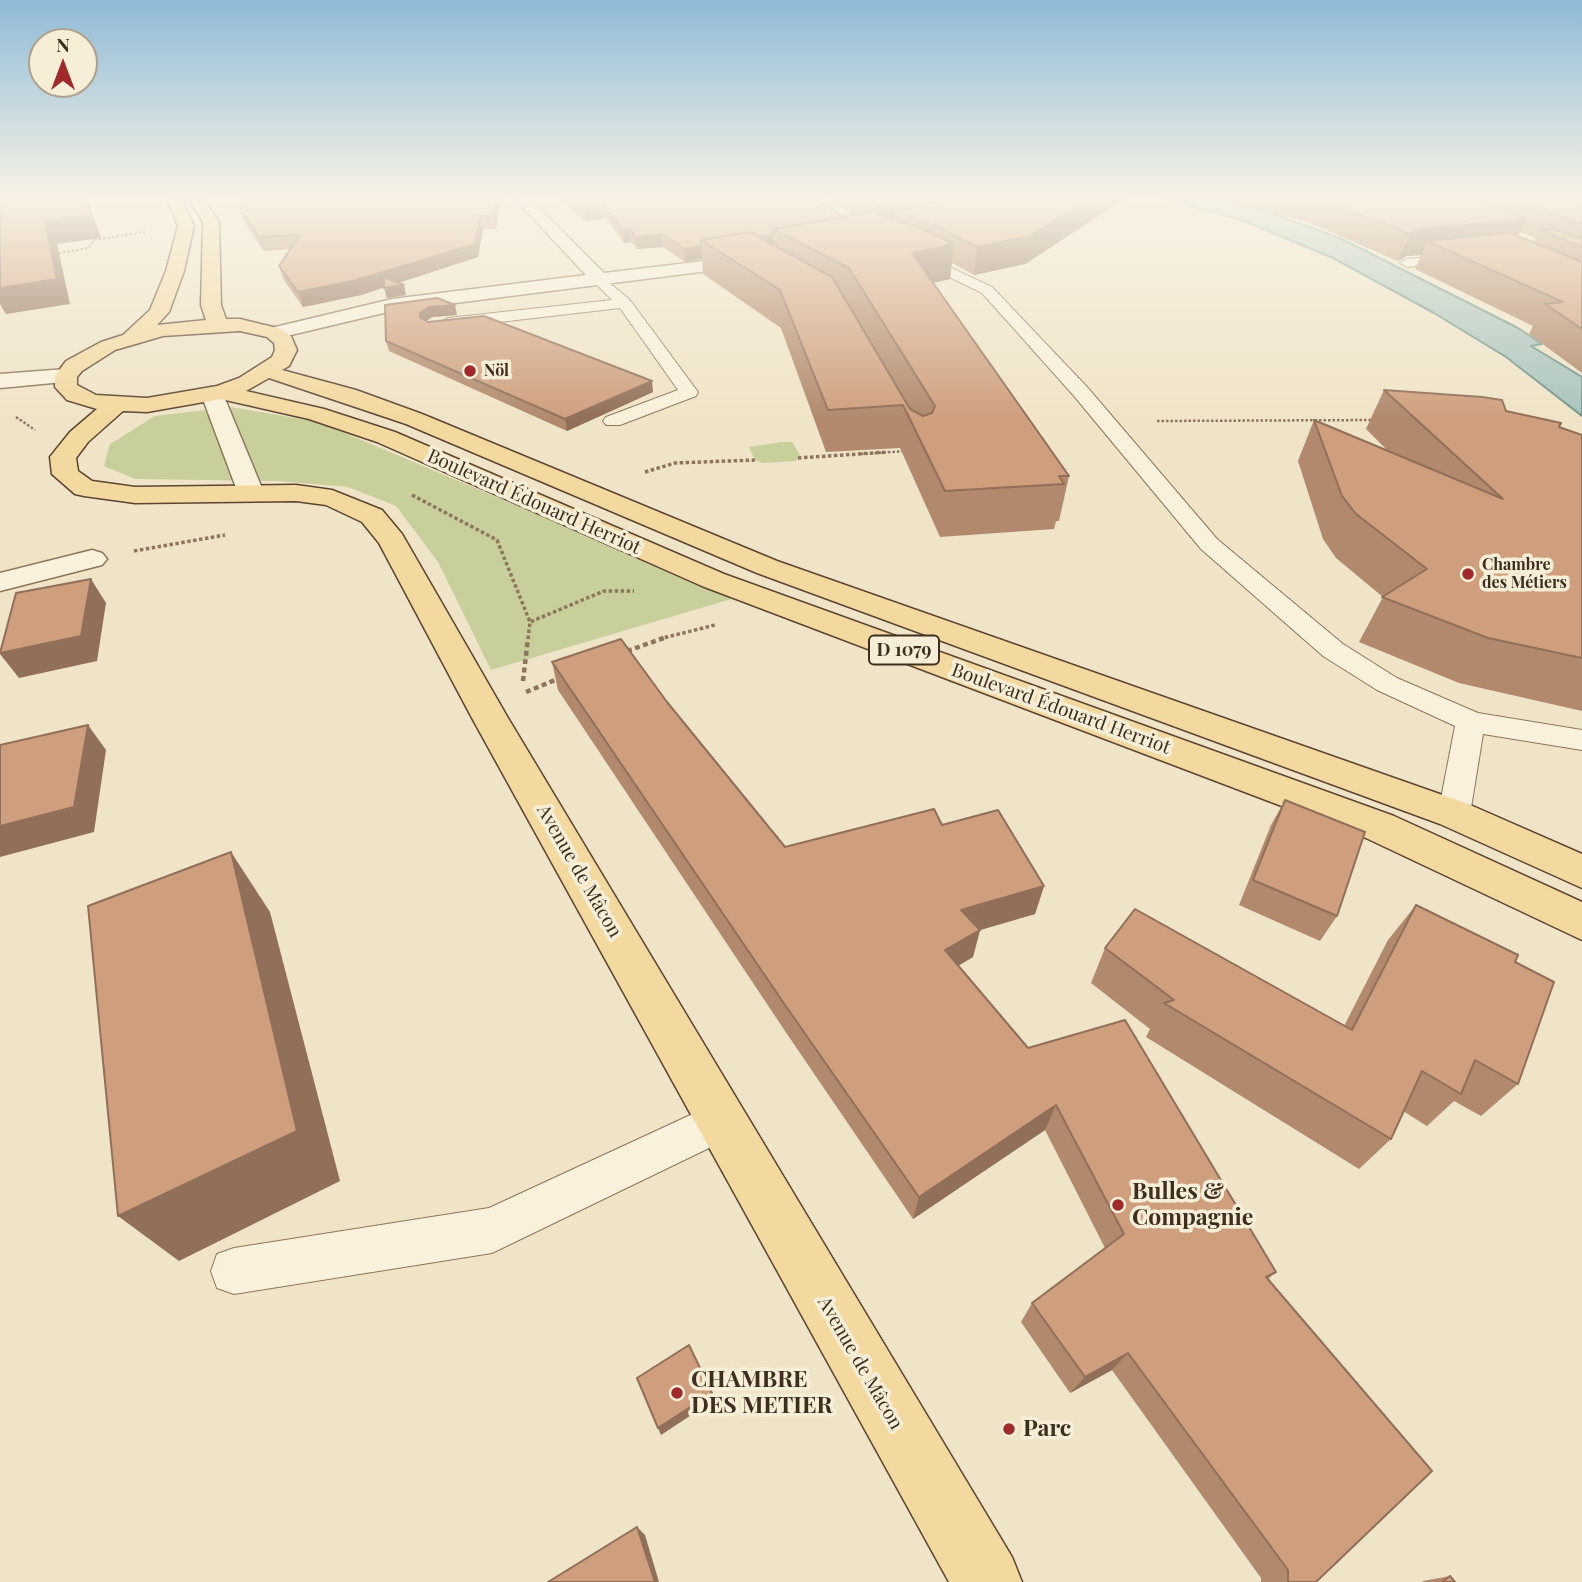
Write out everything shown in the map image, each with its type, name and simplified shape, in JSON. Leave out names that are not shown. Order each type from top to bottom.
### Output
[{"type":"main road","points":[[132,337],[159,312],[175,272]]},
{"type":"main road","points":[[211,272],[211,305],[218,324]]},
{"type":"main road","points":[[218,324],[240,325],[274,333],[284,340],[286,350],[281,361],[267,372],[216,393],[179,402],[117,405],[75,396],[66,387],[66,376],[88,355],[132,337],[180,327],[218,324]]},
{"type":"main road","name":"Boulevard Édouard Herriot","points":[[267,372],[348,395],[414,419],[767,567],[1454,814],[1582,872]]},
{"type":"main road","name":"Boulevard Édouard Herriot","points":[[216,393],[316,414],[386,437],[713,580],[1380,827],[1582,922]]},
{"type":"main road","name":"Avenue de Mâcon","points":[[117,405],[79,437],[63,457],[65,474],[84,488],[135,495],[296,493],[332,498],[372,516],[392,540],[490,718],[723,1120],[881,1402],[988,1582]]},
{"type":"street","points":[[592,272],[600,280]]},
{"type":"street","points":[[274,333],[392,305],[671,272]]},
{"type":"street","points":[[8,380],[66,376]]},
{"type":"street","points":[[216,393],[251,493]]},
{"type":"street","points":[[0,582],[92,559]]},
{"type":"lane","points":[[952,272],[987,290],[1105,421],[1209,544],[1333,650],[1387,684],[1469,721],[1514,731],[1582,740]]},
{"type":"lane","points":[[600,280],[624,303],[689,392],[613,421]]},
{"type":"lane","points":[[432,325],[624,303]]},
{"type":"lane","points":[[1454,814],[1469,721]]},
{"type":"lane","points":[[234,1272],[492,1230],[723,1120]]},
{"type":"path","points":[[8,380],[11,414],[46,439],[79,437]]},
{"type":"path","points":[[1105,421],[1388,420]]},
{"type":"path","points":[[798,458],[918,450]]},
{"type":"path","points":[[580,488],[675,463],[755,460]]},
{"type":"path","points":[[568,676],[522,694],[530,622],[604,591],[665,592],[713,580]]},
{"type":"path","points":[[622,653],[676,633],[720,625]]},
{"type":"green space","points":[[231,407],[319,422],[735,598],[491,670],[438,562],[396,506],[348,487],[277,481],[135,479],[104,466],[110,444],[155,416]]},
{"type":"green space","points":[[792,442],[800,455],[796,461],[762,463],[755,460],[749,447]]},
{"type":"water","points":[[1358,272],[1407,272],[1518,328],[1542,344],[1531,346],[1582,377],[1582,416],[1506,357],[1434,313]]},
{"type":"building","points":[[0,272],[56,272],[57,279],[0,288]]},
{"type":"building","points":[[283,272],[384,272],[357,280],[298,292]]},
{"type":"building","points":[[751,272],[823,272],[832,277],[910,409],[923,416],[932,413],[935,406],[851,272],[925,272],[1069,476],[1059,476],[1064,484],[945,491],[903,405],[828,410],[780,290]]},
{"type":"building","points":[[1496,272],[1582,272],[1582,329],[1545,304],[1563,302]]},
{"type":"building","points":[[384,277],[404,285],[384,288]]},
{"type":"building","points":[[437,298],[455,305],[429,307],[420,313],[420,317],[428,322],[484,316],[652,381],[565,419],[386,341],[385,305]]},
{"type":"building","name":"Chambre des Métiers","points":[[1384,390],[1502,400],[1506,411],[1561,423],[1559,427],[1582,435],[1582,658],[1488,638],[1382,597],[1427,569],[1356,514],[1342,496],[1314,420],[1503,499]]},
{"type":"building","points":[[91,579],[81,636],[0,653],[16,593]]},
{"type":"building","points":[[621,639],[667,702],[785,847],[934,809],[942,825],[998,810],[1044,886],[961,910],[980,930],[945,950],[1028,1048],[1125,1020],[1276,1272],[1266,1277],[1432,1471],[1316,1582],[1288,1582],[1288,1570],[1128,1353],[1085,1377],[1032,1303],[1124,1234],[1056,1105],[919,1197],[552,662]]},
{"type":"building","points":[[88,725],[74,807],[0,826],[0,745]]},
{"type":"building","points":[[1285,800],[1365,832],[1337,916],[1253,880]]},
{"type":"building","points":[[231,852],[297,1131],[118,1216],[88,906]]},
{"type":"building","points":[[1416,905],[1518,955],[1515,962],[1554,982],[1518,1084],[1475,1060],[1461,1094],[1422,1071],[1391,1139],[1164,1003],[1174,1000],[1105,948],[1135,909],[1352,1030]]},
{"type":"building","name":"CHAMBRE DES METIER","points":[[689,1345],[712,1393],[658,1428],[637,1378]]},
{"type":"building","points":[[637,1527],[655,1582],[548,1582]]},
{"type":"building","points":[[1450,1576],[1455,1582],[1442,1582]]},
{"type":"place","name":"Nöl","points":[[470,371]]},
{"type":"place","name":"Chambre des Métiers","points":[[1468,574]]},
{"type":"place","name":"Bulles & Compagnie","points":[[1118,1205]]},
{"type":"place","name":"CHAMBRE DES METIER","points":[[677,1393]]},
{"type":"place","name":"Parc","points":[[1009,1429]]}]
